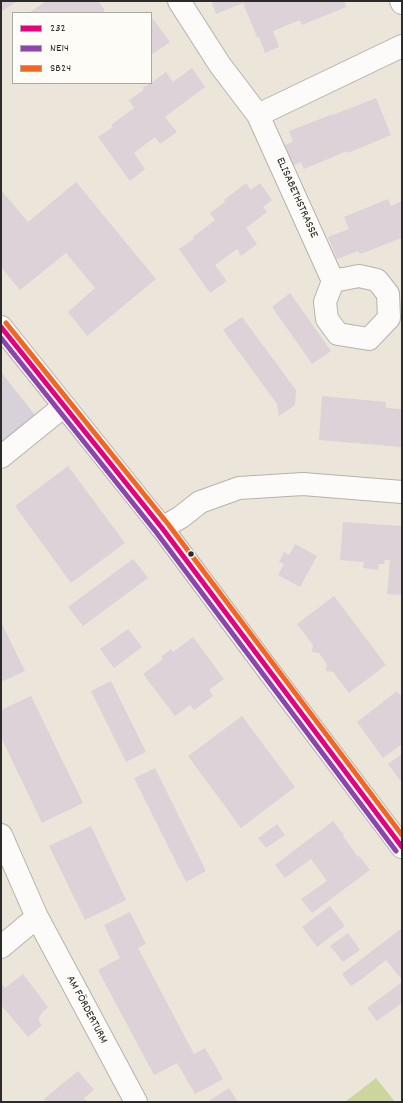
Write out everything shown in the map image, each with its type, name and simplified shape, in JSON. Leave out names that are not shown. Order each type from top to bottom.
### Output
[{"type":"street","name":"ELISABETHSTRASSE","points":[[178,1],[220,65],[258,115],[333,281]]},
{"type":"street","points":[[258,115],[402,46]]},
{"type":"street","points":[[1,328],[162,528],[402,847]]},
{"type":"street","points":[[1,457],[64,406]]},
{"type":"street","points":[[162,528],[181,517],[200,502],[239,488],[303,484],[402,492]]},
{"type":"street","name":"AM FÖRDERTURM","points":[[1,835],[37,917],[136,1102]]},
{"type":"street","points":[[1,947],[37,917]]},
{"type":"shaded area","points":[[1,372],[42,424],[1,457]]},
{"type":"green space","points":[[376,1078],[395,1102],[345,1102]]},
{"type":"building","points":[[1,1],[17,1],[1,12]]},
{"type":"building","points":[[46,1],[98,1],[104,9],[104,12],[30,12]]},
{"type":"building","points":[[216,1],[344,1],[346,7],[302,25],[300,20],[273,31],[279,47],[265,53],[243,3],[216,14],[212,3]]},
{"type":"building","points":[[152,17],[170,42],[152,54]]},
{"type":"building","points":[[192,68],[205,87],[165,117],[177,132],[160,144],[155,137],[134,153],[145,169],[130,181],[98,137],[113,127],[111,125],[134,108],[129,100],[144,90],[142,88],[152,84],[152,82],[166,72],[173,82]]},
{"type":"building","points":[[376,98],[391,135],[304,169],[301,162],[290,167],[282,146],[293,142],[289,131]]},
{"type":"building","points":[[76,182],[156,279],[87,336],[68,312],[95,288],[66,253],[20,290],[1,267],[1,190],[28,222]]},
{"type":"building","points":[[246,183],[251,190],[260,183],[272,200],[263,207],[267,212],[246,228],[257,244],[241,256],[237,249],[215,265],[227,281],[210,293],[179,249],[194,239],[193,237],[215,220],[210,213]]},
{"type":"building","points":[[388,199],[391,206],[402,201],[402,238],[360,254],[358,251],[337,259],[328,237],[349,229],[344,217]]},
{"type":"building","points":[[290,293],[331,351],[312,364],[272,307]]},
{"type":"building","points":[[242,317],[296,390],[295,405],[279,416],[277,404],[223,330]]},
{"type":"building","points":[[1,387],[5,392],[1,395]]},
{"type":"building","points":[[322,396],[386,402],[386,408],[402,409],[402,447],[319,440]]},
{"type":"building","points":[[68,466],[125,543],[71,583],[15,506]]},
{"type":"building","points":[[343,522],[402,526],[402,595],[387,594],[390,560],[385,560],[384,564],[379,564],[378,570],[363,568],[364,562],[340,560]]},
{"type":"building","points":[[295,544],[317,556],[300,587],[278,575],[284,564],[279,562],[284,552],[289,555]]},
{"type":"building","points":[[133,559],[148,578],[83,626],[68,607]]},
{"type":"building","points":[[334,596],[386,665],[349,693],[333,672],[326,671],[327,664],[319,653],[312,652],[313,645],[297,624]]},
{"type":"building","points":[[1,622],[25,671],[1,682]]},
{"type":"building","points":[[128,629],[142,647],[114,668],[100,649]]},
{"type":"building","points":[[193,637],[224,679],[209,690],[213,696],[194,710],[190,705],[175,716],[143,674],[163,659],[161,657],[171,649],[173,652]]},
{"type":"building","points":[[111,681],[146,752],[126,762],[91,691]]},
{"type":"building","points":[[397,691],[402,697],[402,744],[383,758],[357,722]]},
{"type":"building","points":[[31,696],[83,803],[42,823],[1,737],[1,710]]},
{"type":"building","points":[[242,716],[295,787],[241,828],[188,756]]},
{"type":"building","points":[[402,754],[402,783],[388,764]]},
{"type":"building","points":[[155,768],[206,871],[186,882],[134,778]]},
{"type":"building","points":[[333,821],[358,857],[359,856],[370,870],[312,913],[301,899],[327,881],[311,859],[285,878],[275,865]]},
{"type":"building","points":[[277,824],[285,835],[266,848],[258,838]]},
{"type":"building","points":[[91,826],[126,900],[85,920],[49,846]]},
{"type":"building","points":[[330,906],[345,926],[317,947],[302,927]]},
{"type":"building","points":[[130,912],[146,944],[138,948],[194,1054],[205,1048],[223,1079],[195,1094],[177,1063],[154,1075],[98,970],[120,958],[104,925]]},
{"type":"building","points":[[402,928],[402,980],[386,960],[351,986],[342,974]]},
{"type":"building","points":[[348,933],[360,950],[343,962],[330,946]]},
{"type":"building","points":[[23,974],[48,1007],[39,1017],[39,1021],[42,1025],[28,1037],[1,1005],[1,983],[5,988]]},
{"type":"building","points":[[402,982],[402,1003],[377,1021],[367,1008]]},
{"type":"building","points":[[78,1071],[94,1090],[84,1098],[87,1102],[46,1102],[44,1099]]},
{"type":"building","points":[[229,1088],[238,1102],[207,1102]]},
{"type":"transit line","name":"SB24","points":[[6,323],[168,524],[402,835]]},
{"type":"transit line","name":"232","points":[[1,327],[162,528],[402,847]]},
{"type":"transit line","name":"NE14","points":[[1,338],[156,532],[396,851]]}]
